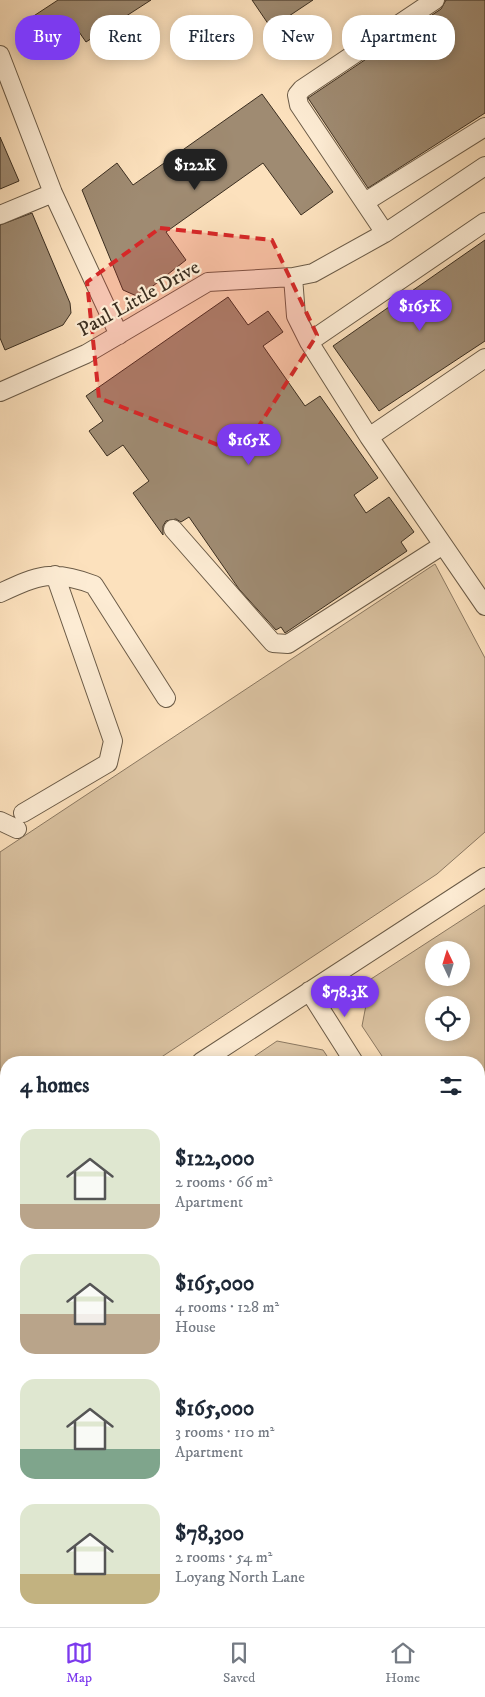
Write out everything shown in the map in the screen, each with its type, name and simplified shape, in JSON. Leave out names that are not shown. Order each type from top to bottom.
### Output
[{"type":"street","points":[[385,232],[299,104],[297,95],[302,89],[435,0]]},
{"type":"street","points":[[0,55],[53,193],[120,335]]},
{"type":"street","points":[[365,202],[485,127]]},
{"type":"street","name":"Paul Little Drive","points":[[0,392],[86,354],[208,282],[293,277],[313,273],[385,232],[485,166]]},
{"type":"street","points":[[0,215],[53,193]]},
{"type":"street","points":[[309,342],[485,222]]},
{"type":"street","points":[[293,277],[296,316],[309,342],[370,437],[485,606]]},
{"type":"street","points":[[370,437],[485,358]]},
{"type":"street","points":[[172,529],[273,643],[288,644],[443,545]]},
{"type":"street","points":[[0,821],[20,821],[108,763],[113,741],[55,575]]},
{"type":"street","points":[[0,593],[34,576],[55,575],[75,578],[94,585],[166,698]]},
{"type":"street","points":[[210,1056],[485,877]]},
{"type":"street","points":[[309,990],[350,1056]]},
{"type":"highlighted area","points":[[160,228],[272,240],[317,335],[241,454],[99,398],[87,282]]},
{"type":"shaded area","points":[[435,564],[485,658],[485,832],[437,874],[163,1056],[0,1056],[0,852]]},
{"type":"shaded area","points":[[485,905],[485,1056],[382,1056],[362,1026],[371,979],[425,944],[425,986],[470,986],[470,941],[430,941]]},
{"type":"shaded area","points":[[277,1041],[323,1050],[327,1056],[255,1056]]},
{"type":"building","points":[[58,0],[151,0],[128,15],[90,15],[90,39],[86,42],[80,33],[80,15],[35,15]]},
{"type":"building","points":[[252,0],[313,0],[290,15],[263,16]]},
{"type":"building","points":[[446,0],[485,0],[485,113],[368,188],[308,98],[365,60],[455,60],[455,15],[432,15],[441,9]]},
{"type":"building","points":[[262,94],[333,192],[301,215],[263,163],[166,232],[186,260],[139,297],[123,290],[82,190],[117,163],[133,185]]},
{"type":"building","points":[[0,137],[19,181],[0,189]]},
{"type":"building","points":[[32,213],[70,303],[71,313],[63,325],[5,350],[0,338],[0,225]]},
{"type":"building","points":[[485,240],[485,341],[379,411],[333,346]]},
{"type":"building","points":[[228,297],[248,325],[268,311],[283,332],[263,346],[305,406],[320,396],[378,478],[354,495],[366,513],[389,497],[414,532],[401,542],[407,551],[285,633],[281,627],[276,630],[239,589],[189,517],[181,522],[176,519],[166,521],[163,526],[163,535],[133,493],[149,481],[123,445],[107,456],[89,431],[103,421],[86,396]]}]
